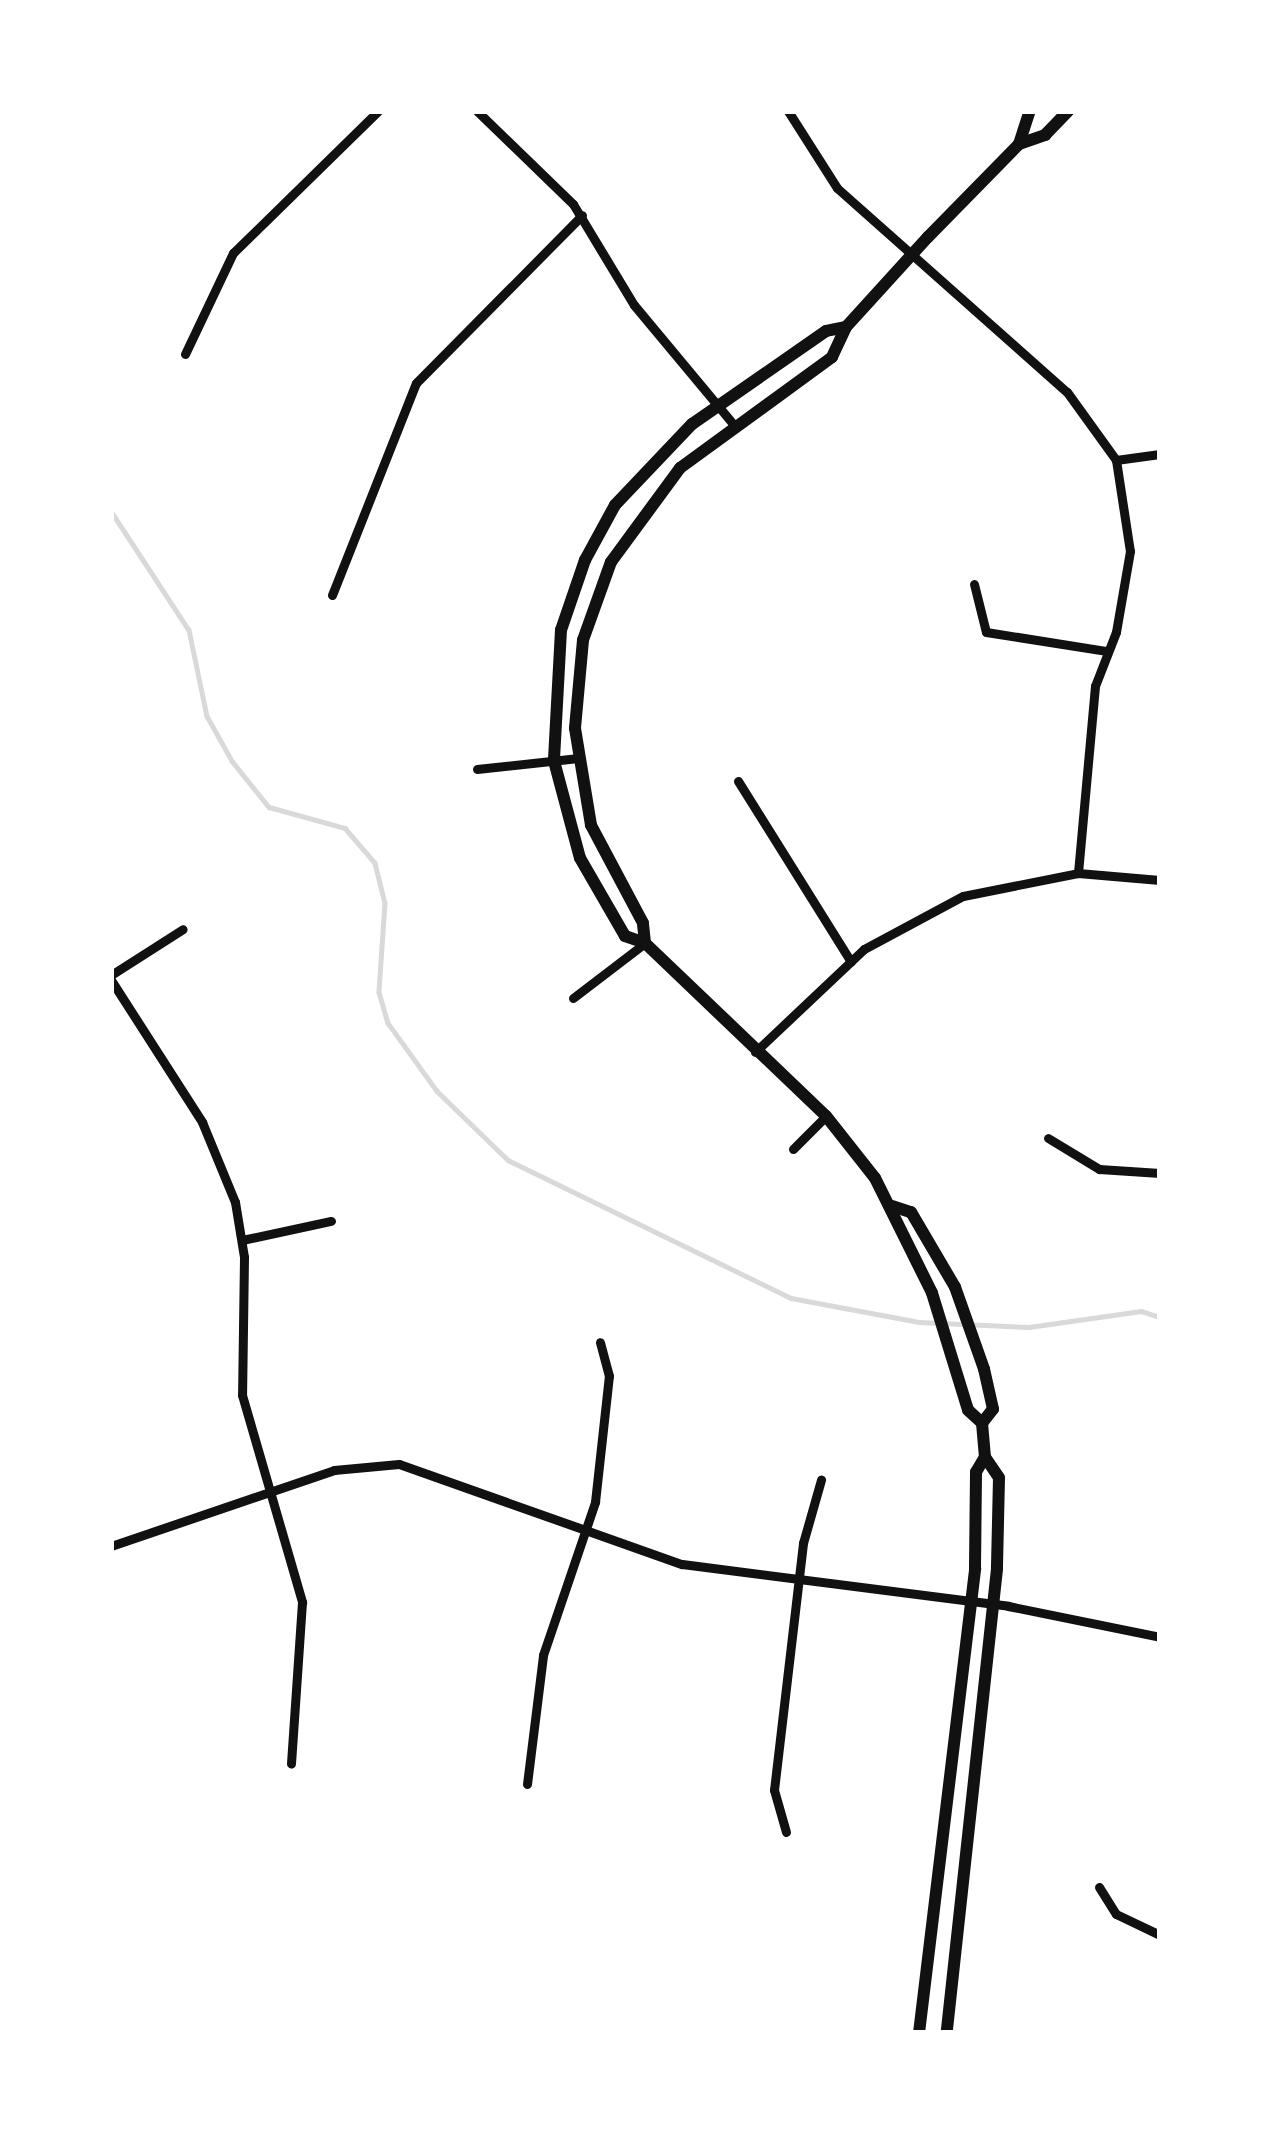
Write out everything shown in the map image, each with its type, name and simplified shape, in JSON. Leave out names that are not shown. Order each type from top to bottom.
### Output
[{"type":"street","points":[[185,354],[232,253],[378,111]]},
{"type":"street","points":[[477,111],[582,215],[634,305],[734,425]]},
{"type":"street","points":[[788,111],[837,188],[1067,392],[1116,460],[1130,550],[1088,740],[1078,873]]},
{"type":"street","points":[[982,1423],[968,1411],[960,1376],[892,1206],[826,1116],[645,943],[625,936],[589,879],[554,760],[557,652],[585,560],[650,460],[720,404],[826,331],[846,327],[1019,144],[1030,111]]},
{"type":"street","points":[[1019,144],[1045,135],[1067,111]]},
{"type":"street","points":[[332,595],[416,383],[582,215]]},
{"type":"street","points":[[645,943],[643,923],[598,845],[578,758],[579,664],[611,562],[659,489],[734,425],[832,357],[844,346],[846,327]]},
{"type":"street","points":[[1116,460],[1160,454]]},
{"type":"street","points":[[974,584],[986,632],[1106,651]]},
{"type":"street","points":[[477,769],[578,758]]},
{"type":"street","points":[[739,781],[851,962]]},
{"type":"street","points":[[755,1052],[851,962],[963,896],[1078,873],[1160,880]]},
{"type":"street","points":[[183,929],[111,978],[215,1146],[242,1240],[239,1380],[302,1602],[291,1764]]},
{"type":"street","points":[[573,998],[645,943]]},
{"type":"street","points":[[793,1149],[826,1116]]},
{"type":"street","points":[[1048,1138],[1100,1168],[1160,1173]]},
{"type":"street","points":[[892,1206],[911,1212],[933,1246],[984,1369],[993,1409],[982,1423],[985,1457],[999,1478],[992,1604],[947,2033]]},
{"type":"street","points":[[242,1240],[331,1221]]},
{"type":"street","points":[[527,1784],[543,1654],[585,1534],[608,1389],[600,1342]]},
{"type":"street","points":[[919,2033],[970,1602],[976,1472],[985,1457]]},
{"type":"street","points":[[111,1546],[359,1465],[399,1464],[585,1534],[682,1564],[797,1583],[992,1604],[1160,1637]]},
{"type":"street","points":[[786,1832],[775,1814],[774,1790],[797,1583],[821,1480]]},
{"type":"street","points":[[1099,1887],[1116,1914],[1160,1935]]},
{"type":"waterway","points":[[111,511],[189,630],[207,716],[232,761],[269,807],[345,828],[375,863],[385,903],[379,992],[388,1023],[437,1091],[508,1160],[791,1298],[919,1322],[1029,1327],[1141,1311],[1160,1317]]}]
